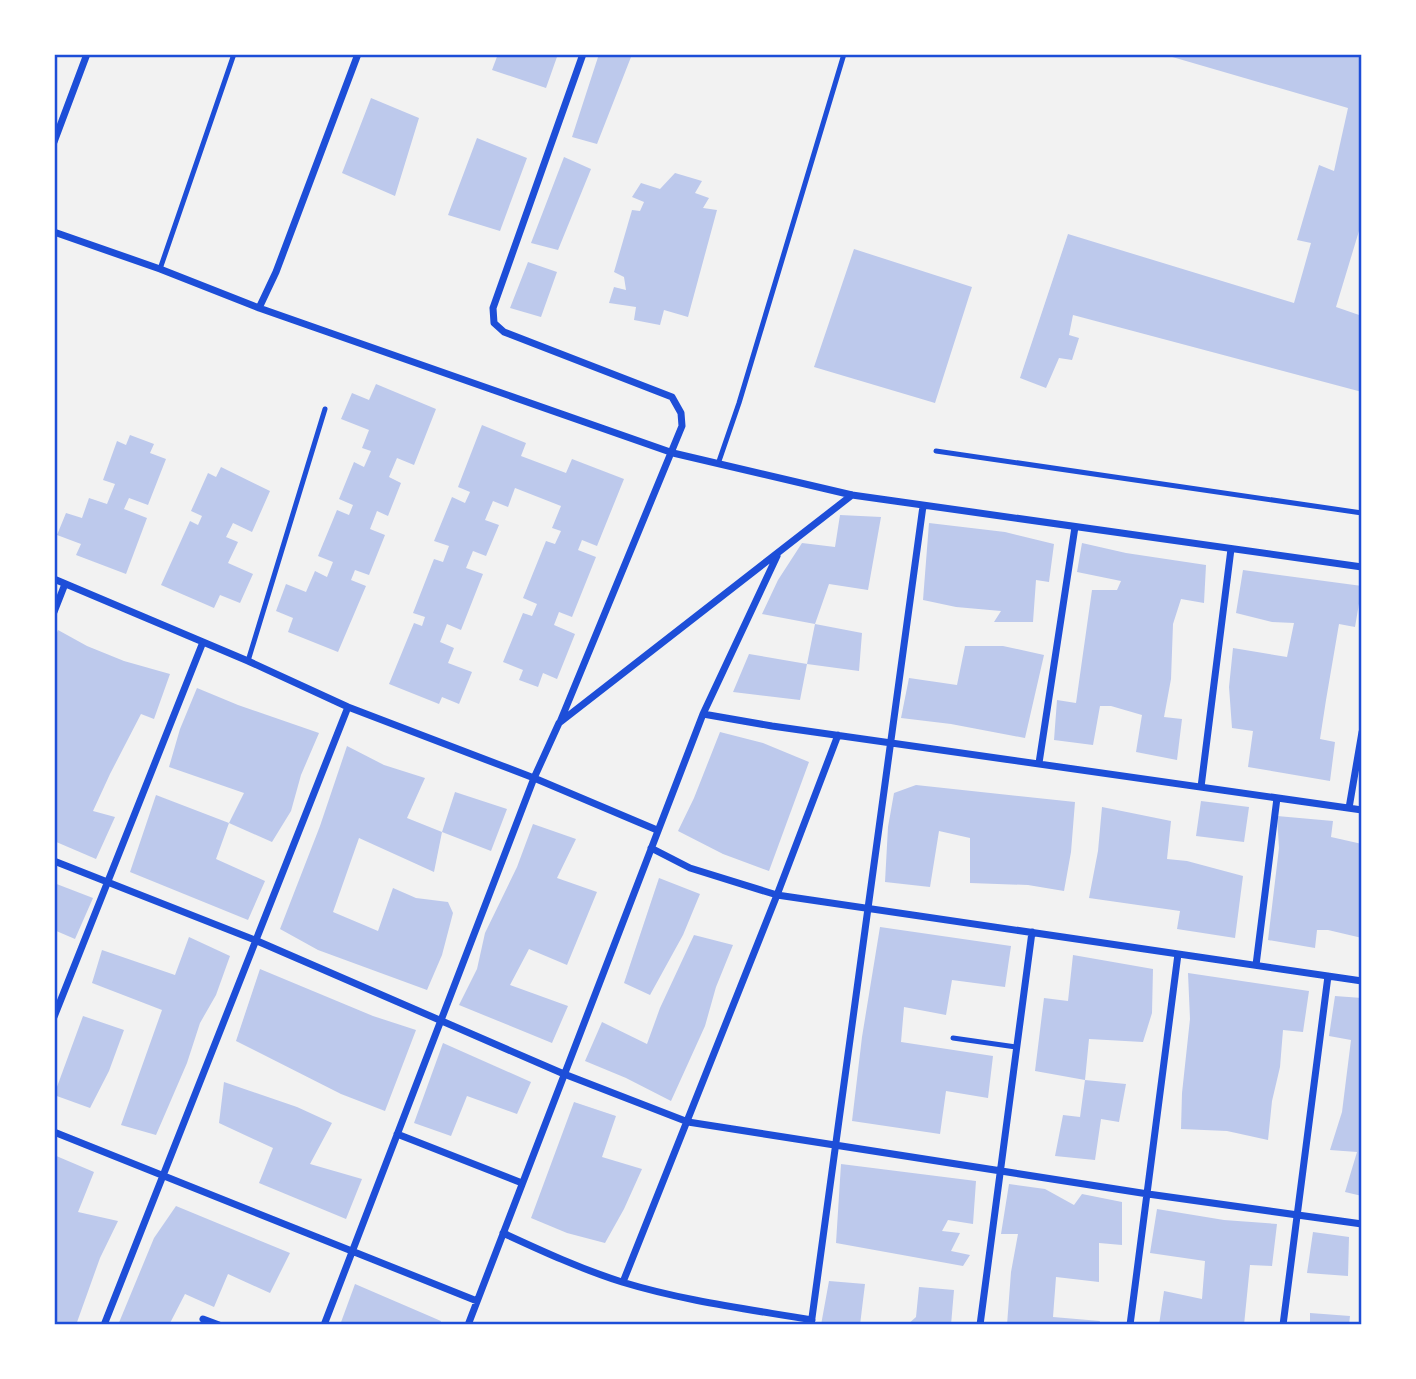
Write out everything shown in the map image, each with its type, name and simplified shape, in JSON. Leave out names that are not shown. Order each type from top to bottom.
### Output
[{"type":"street","points":[[54,142],[87,54]]},
{"type":"street","points":[[259,308],[276,272],[358,54]]},
{"type":"street","points":[[324,1325],[534,778],[673,453],[682,426],[681,413],[672,397],[505,332],[494,323],[493,308],[583,54]]},
{"type":"street","points":[[54,232],[160,269],[259,308],[673,453],[852,495],[1362,567]]},
{"type":"street","points":[[559,723],[852,495]]},
{"type":"street","points":[[503,1233],[554,1257],[623,1282],[711,1303],[811,1322],[923,506]]},
{"type":"street","points":[[1039,764],[1075,527]]},
{"type":"street","points":[[1201,787],[1231,549]]},
{"type":"street","points":[[468,1325],[703,714],[778,555]]},
{"type":"street","points":[[54,579],[248,661],[348,707],[534,778],[657,830]]},
{"type":"street","points":[[54,612],[65,584]]},
{"type":"street","points":[[54,1017],[203,642]]},
{"type":"street","points":[[104,1325],[348,707]]},
{"type":"street","points":[[703,714],[1362,810]]},
{"type":"street","points":[[1349,808],[1362,732]]},
{"type":"street","points":[[623,1282],[838,735]]},
{"type":"street","points":[[1256,965],[1277,798]]},
{"type":"street","points":[[651,848],[691,868],[777,895],[1362,981]]},
{"type":"street","points":[[54,861],[255,940],[564,1074],[688,1122],[1148,1194],[1362,1224]]},
{"type":"street","points":[[980,1325],[1031,932]]},
{"type":"street","points":[[1130,1325],[1178,954]]},
{"type":"street","points":[[1283,1325],[1328,976]]},
{"type":"street","points":[[54,1132],[477,1301]]},
{"type":"street","points":[[397,1133],[522,1183]]},
{"type":"street","points":[[203,1319],[219,1325]]},
{"type":"lane","points":[[160,269],[234,54]]},
{"type":"lane","points":[[718,464],[740,403],[844,54]]},
{"type":"lane","points":[[248,661],[325,409]]},
{"type":"lane","points":[[936,451],[1362,513]]},
{"type":"lane","points":[[953,1038],[1016,1047]]},
{"type":"building","points":[[498,54],[558,54],[546,88],[492,70]]},
{"type":"building","points":[[599,54],[624,54],[631,57],[597,144],[572,137]]},
{"type":"building","points":[[1162,54],[1351,54],[1362,57],[1362,221],[1336,307],[1362,316],[1362,392],[1073,315],[1069,335],[1079,338],[1072,360],[1059,358],[1046,388],[1020,378],[1068,234],[1294,303],[1311,243],[1297,240],[1319,165],[1334,171],[1348,108]]},
{"type":"building","points":[[371,98],[419,118],[395,196],[342,173]]},
{"type":"building","points":[[477,138],[527,158],[500,231],[448,215]]},
{"type":"building","points":[[564,157],[591,169],[558,250],[531,243]]},
{"type":"building","points":[[675,173],[702,181],[695,193],[709,198],[703,208],[717,210],[688,317],[664,310],[660,325],[634,320],[636,307],[609,303],[614,287],[626,290],[624,277],[614,272],[632,210],[640,211],[644,202],[632,197],[641,183],[660,189]]},
{"type":"building","points":[[854,249],[972,287],[935,403],[814,367]]},
{"type":"building","points":[[528,262],[557,272],[541,317],[510,308]]},
{"type":"building","points":[[376,384],[436,409],[414,465],[397,458],[389,477],[401,483],[388,516],[377,511],[370,529],[385,535],[369,575],[355,570],[351,580],[366,586],[338,652],[288,632],[293,618],[276,611],[286,584],[306,592],[315,571],[327,577],[333,562],[318,556],[337,510],[349,515],[353,505],[339,499],[354,462],[364,467],[371,451],[362,448],[369,430],[341,419],[352,393],[369,400]]},
{"type":"building","points":[[482,425],[526,443],[521,456],[566,473],[572,459],[624,479],[597,546],[582,540],[578,550],[596,557],[572,617],[559,612],[554,625],[575,634],[557,679],[543,673],[538,687],[519,680],[523,670],[503,662],[523,613],[532,616],[537,604],[523,598],[546,541],[555,544],[561,531],[552,528],[561,506],[515,488],[508,507],[493,501],[485,520],[499,525],[486,556],[473,551],[466,568],[483,574],[461,630],[447,624],[440,642],[454,648],[448,663],[472,672],[459,704],[442,697],[439,704],[389,684],[414,623],[422,626],[425,617],[413,613],[434,559],[443,562],[449,546],[434,541],[452,497],[465,503],[470,492],[458,487]]},
{"type":"building","points":[[130,435],[154,444],[150,453],[166,459],[148,505],[129,498],[124,509],[147,518],[126,574],[76,555],[81,544],[57,535],[66,513],[82,518],[89,498],[107,504],[115,484],[103,480],[117,441],[126,445]]},
{"type":"building","points":[[221,467],[270,491],[252,532],[233,523],[226,537],[238,542],[228,563],[253,574],[240,603],[220,595],[214,608],[161,585],[190,521],[198,525],[202,516],[191,511],[208,473],[216,477]]},
{"type":"building","points":[[840,515],[881,517],[868,590],[829,584],[815,624],[762,614],[778,580],[802,543],[835,547]]},
{"type":"building","points":[[929,523],[1005,532],[1054,544],[1049,582],[1036,580],[1033,622],[994,622],[1001,611],[956,607],[923,600]]},
{"type":"building","points":[[1082,543],[1126,553],[1206,565],[1204,603],[1181,599],[1173,624],[1171,679],[1164,717],[1182,719],[1177,760],[1136,752],[1142,715],[1111,706],[1100,706],[1093,745],[1054,740],[1057,700],[1076,703],[1092,590],[1117,590],[1121,581],[1077,572]]},
{"type":"building","points":[[1243,570],[1362,586],[1355,627],[1339,624],[1326,700],[1320,739],[1335,742],[1330,781],[1248,767],[1253,731],[1232,728],[1229,687],[1233,648],[1287,657],[1294,623],[1272,622],[1236,613]]},
{"type":"building","points":[[815,624],[862,633],[859,671],[807,664]]},
{"type":"building","points":[[58,630],[87,646],[124,661],[170,674],[154,719],[141,714],[93,811],[115,817],[96,859],[54,841],[54,640]]},
{"type":"building","points":[[965,646],[1003,646],[1044,655],[1025,738],[901,718],[909,678],[957,685]]},
{"type":"building","points":[[749,654],[807,664],[800,700],[733,692]]},
{"type":"building","points":[[197,688],[319,733],[301,775],[291,811],[272,842],[229,823],[244,793],[169,767],[180,729]]},
{"type":"building","points":[[720,732],[763,743],[809,762],[769,871],[723,854],[678,831]]},
{"type":"building","points":[[347,746],[384,765],[425,778],[407,818],[442,832],[434,872],[359,838],[333,912],[378,931],[393,888],[416,898],[448,902],[453,913],[442,955],[427,990],[318,950],[280,929],[320,826]]},
{"type":"building","points":[[916,785],[1075,802],[1071,852],[1064,891],[1028,885],[970,883],[970,838],[939,831],[930,887],[885,882],[888,827],[894,793]]},
{"type":"building","points":[[455,792],[507,809],[491,851],[442,832]]},
{"type":"building","points":[[156,795],[229,823],[216,859],[265,881],[248,920],[130,872]]},
{"type":"building","points":[[1201,801],[1249,807],[1244,842],[1196,836]]},
{"type":"building","points":[[1102,807],[1171,821],[1167,859],[1187,861],[1243,876],[1235,938],[1177,929],[1180,911],[1089,898],[1098,851]]},
{"type":"building","points":[[1277,816],[1333,821],[1331,837],[1362,844],[1362,938],[1317,930],[1315,948],[1268,940],[1279,848]]},
{"type":"building","points":[[533,824],[576,839],[557,878],[597,892],[567,965],[529,949],[510,985],[568,1006],[552,1043],[459,1005],[477,969],[485,933],[517,867]]},
{"type":"building","points":[[659,878],[700,894],[683,935],[650,995],[624,983]]},
{"type":"building","points":[[54,883],[93,898],[75,939],[54,930]]},
{"type":"building","points":[[880,927],[1011,946],[1005,987],[952,980],[946,1015],[904,1007],[901,1042],[993,1056],[988,1098],[946,1091],[940,1134],[852,1121],[862,1037]]},
{"type":"building","points":[[694,935],[733,945],[716,987],[705,1026],[671,1101],[585,1061],[602,1022],[647,1044],[660,1008]]},
{"type":"building","points":[[189,937],[230,956],[216,995],[200,1023],[187,1063],[156,1135],[121,1125],[162,1010],[92,983],[102,950],[175,975]]},
{"type":"building","points":[[1073,955],[1153,969],[1152,1013],[1143,1042],[1089,1039],[1085,1080],[1035,1071],[1044,998],[1068,1001]]},
{"type":"building","points":[[260,969],[373,1016],[416,1030],[385,1111],[341,1094],[236,1041]]},
{"type":"building","points":[[1188,973],[1309,991],[1303,1032],[1283,1030],[1268,1140],[1227,1131],[1181,1129],[1190,1019]]},
{"type":"building","points":[[1335,996],[1362,998],[1362,1196],[1345,1192],[1357,1152],[1330,1150],[1342,1112],[1351,1040],[1329,1036]]},
{"type":"building","points":[[83,1016],[124,1030],[109,1071],[90,1108],[54,1095]]},
{"type":"building","points":[[443,1043],[531,1082],[517,1114],[467,1096],[451,1136],[414,1123]]},
{"type":"building","points":[[1085,1080],[1126,1084],[1119,1122],[1101,1119],[1095,1160],[1055,1156],[1063,1115],[1080,1117]]},
{"type":"building","points":[[224,1082],[297,1107],[332,1123],[310,1164],[362,1179],[346,1219],[259,1183],[273,1148],[219,1123]]},
{"type":"building","points":[[574,1102],[616,1116],[602,1157],[642,1169],[605,1243],[567,1233],[531,1218]]},
{"type":"building","points":[[54,1155],[94,1172],[78,1212],[118,1221],[100,1258],[76,1325],[54,1325],[54,1251],[57,1245],[54,1243]]},
{"type":"building","points":[[841,1164],[976,1181],[973,1224],[948,1220],[942,1231],[960,1233],[951,1251],[970,1255],[963,1266],[836,1243]]},
{"type":"building","points":[[1009,1184],[1045,1189],[1074,1205],[1082,1194],[1122,1202],[1122,1245],[1099,1243],[1099,1282],[1056,1277],[1053,1317],[1100,1321],[1099,1325],[1007,1325],[1011,1272],[1018,1234],[1001,1234]]},
{"type":"building","points":[[176,1206],[290,1253],[270,1293],[228,1274],[214,1307],[185,1294],[169,1325],[118,1325],[154,1238]]},
{"type":"building","points":[[1157,1209],[1224,1220],[1277,1224],[1272,1266],[1250,1265],[1244,1325],[1159,1325],[1164,1291],[1202,1299],[1205,1261],[1150,1253]]},
{"type":"building","points":[[1313,1232],[1349,1237],[1348,1276],[1307,1273]]},
{"type":"building","points":[[829,1281],[865,1284],[860,1325],[821,1325]]},
{"type":"building","points":[[355,1284],[441,1321],[440,1325],[340,1325]]},
{"type":"building","points":[[919,1287],[954,1290],[951,1325],[907,1325],[916,1317]]},
{"type":"building","points":[[1310,1313],[1350,1316],[1349,1325],[1310,1325]]}]
